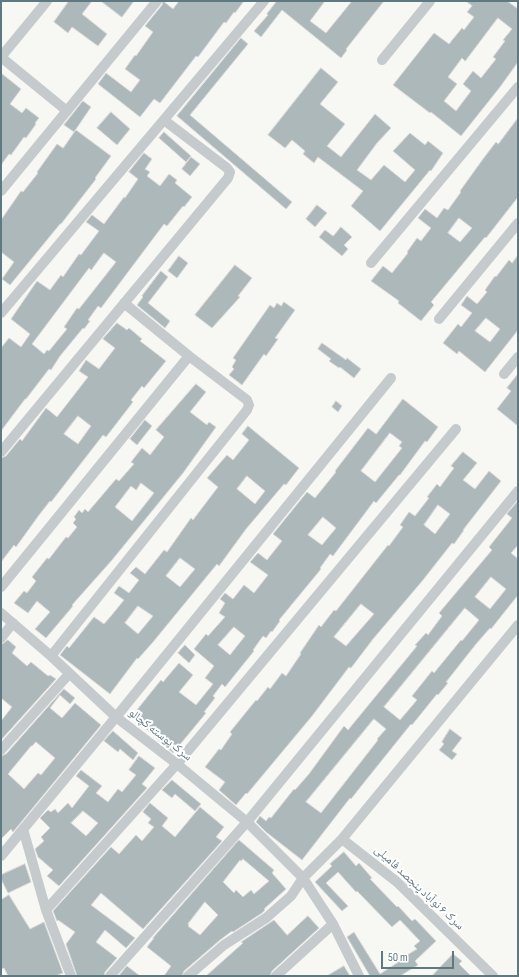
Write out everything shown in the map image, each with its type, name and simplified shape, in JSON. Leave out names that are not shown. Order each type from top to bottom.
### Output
[{"type":"street","points":[[47,1],[1,57],[67,111]]},
{"type":"street","points":[[1,191],[157,1]]},
{"type":"street","points":[[1,314],[264,1]]},
{"type":"street","points":[[382,60],[430,1]]},
{"type":"street","points":[[371,263],[518,87]]},
{"type":"street","points":[[1,452],[228,178],[230,172],[227,168],[164,120]]},
{"type":"street","points":[[439,319],[518,223]]},
{"type":"street","points":[[51,656],[247,410],[249,405],[247,400],[189,356],[124,303]]},
{"type":"street","points":[[1,587],[189,356]]},
{"type":"street","points":[[504,374],[518,357]]},
{"type":"street","points":[[1,856],[116,717],[391,378]]},
{"type":"street","points":[[46,910],[177,764],[456,429]]},
{"type":"street","points":[[110,976],[247,822],[445,578],[518,491]]},
{"type":"street","name":"سرک پوسته کچالو","points":[[1,613],[51,656],[116,717],[177,764],[247,822],[303,878],[333,924],[359,976]]},
{"type":"street","points":[[1,638],[13,623]]},
{"type":"street","points":[[188,976],[224,945],[266,918],[291,896],[303,878],[342,839],[518,625]]},
{"type":"street","points":[[1,750],[70,674]]},
{"type":"street","points":[[23,829],[46,910],[67,974]]},
{"type":"street","name":"سرک ۶ نوآباد پنجصد فامیلی","points":[[342,839],[397,882],[493,976]]},
{"type":"street","points":[[276,976],[333,924]]},
{"type":"building","points":[[69,1],[92,1],[82,14],[107,34],[98,46],[72,27],[68,33],[54,22]]},
{"type":"building","points":[[101,1],[134,1],[122,17]]},
{"type":"building","points":[[163,1],[173,9],[179,1],[244,1],[226,23],[224,22],[198,57],[196,56],[160,103],[154,99],[140,117],[98,84],[106,73],[131,92],[140,80],[125,69],[153,32],[145,26],[162,5]]},
{"type":"building","points":[[277,1],[325,1],[310,21],[326,33],[352,1],[384,1],[346,49],[347,50],[341,58],[282,10],[261,37],[254,31],[268,15],[267,14]]},
{"type":"building","points":[[466,1],[507,1],[518,9],[518,62],[461,136],[393,85],[434,33],[449,44],[462,28],[464,30],[474,17],[467,12],[472,6]],"holes":[[[498,18],[512,29],[503,40],[505,41],[493,57],[496,59],[481,78],[473,71],[463,84],[471,91],[456,111],[444,101],[457,84],[448,77],[462,58],[465,61]]]},
{"type":"building","points":[[241,38],[248,44],[190,115],[292,202],[286,209],[177,116]]},
{"type":"building","points":[[321,68],[338,82],[320,104],[345,124],[327,146],[341,157],[375,114],[391,128],[377,143],[357,170],[371,180],[384,165],[405,182],[415,170],[393,151],[410,133],[425,145],[428,141],[443,153],[431,171],[430,170],[380,231],[351,206],[363,191],[318,157],[314,163],[303,154],[305,151],[292,140],[285,148],[268,135]]},
{"type":"building","points":[[1,73],[21,89],[10,104],[22,113],[26,108],[39,118],[26,138],[24,137],[11,155],[9,154],[1,165]]},
{"type":"building","points":[[83,101],[91,107],[74,132],[64,125]]},
{"type":"building","points":[[111,112],[130,129],[117,145],[97,128]]},
{"type":"building","points":[[518,118],[518,197],[486,238],[485,237],[431,302],[434,305],[421,321],[398,303],[399,301],[371,281],[383,266],[392,273],[408,253],[407,252],[417,238],[421,241],[431,228],[418,218],[425,209],[437,218],[444,208],[448,210],[483,159],[496,142],[498,144]],"holes":[[[459,218],[472,228],[460,242],[448,233]]]},
{"type":"building","points":[[76,130],[111,156],[95,178],[96,179],[61,224],[10,285],[2,279],[14,262],[1,252],[1,220],[21,191],[23,192],[38,173],[37,172],[57,144],[63,148]]},
{"type":"building","points":[[164,132],[191,156],[186,162],[159,138]]},
{"type":"building","points":[[144,153],[152,159],[145,169],[150,172],[147,176],[160,186],[169,174],[177,180],[175,183],[192,197],[167,226],[164,224],[101,308],[98,306],[88,320],[90,321],[84,329],[83,328],[60,356],[51,370],[49,369],[1,431],[1,348],[9,338],[21,347],[30,334],[11,319],[37,281],[50,290],[61,275],[63,277],[79,254],[81,255],[99,231],[86,222],[92,215],[104,224],[138,179],[129,172]],"holes":[[[104,253],[116,262],[79,309],[77,308],[64,327],[67,329],[49,351],[47,350],[44,354],[32,344],[89,268],[91,270]]]},
{"type":"building","points":[[191,157],[200,164],[190,176],[182,169]]},
{"type":"building","points":[[317,205],[327,213],[315,227],[306,219]]},
{"type":"building","points":[[341,227],[352,237],[344,245],[348,249],[342,256],[319,237],[325,230],[333,236]]},
{"type":"building","points":[[518,255],[518,330],[485,372],[459,351],[457,354],[443,343],[458,324],[461,327],[472,313],[461,305],[467,296],[477,304],[487,292],[485,290],[495,276],[496,277],[509,260],[512,263]],"holes":[[[486,318],[500,329],[490,342],[475,331]]]},
{"type":"building","points":[[179,256],[188,263],[177,278],[168,271]]},
{"type":"building","points":[[235,265],[252,278],[238,296],[240,297],[212,328],[195,315]]},
{"type":"building","points":[[161,271],[168,277],[148,303],[170,321],[165,328],[137,305]]},
{"type":"building","points":[[284,302],[295,310],[275,338],[278,339],[266,356],[264,354],[242,385],[229,375],[234,369],[232,367],[236,360],[233,358],[270,305],[274,308],[277,303],[281,306]]},
{"type":"building","points":[[117,323],[127,330],[129,328],[142,339],[140,341],[166,361],[144,388],[142,386],[131,400],[133,402],[106,437],[103,435],[51,502],[50,501],[39,515],[16,547],[14,545],[1,562],[1,458],[6,456],[20,439],[22,441],[46,408],[57,417],[88,377],[79,371],[86,360],[99,369],[115,348],[103,339]],"holes":[[[78,416],[91,426],[78,444],[64,434]]]},
{"type":"building","points":[[322,343],[346,360],[347,358],[361,369],[354,378],[340,367],[339,368],[329,361],[331,359],[318,349]]},
{"type":"building","points":[[518,374],[518,426],[497,409],[511,391],[507,388]]},
{"type":"building","points":[[196,384],[206,392],[190,412],[207,425],[209,422],[216,427],[183,473],[46,638],[35,629],[50,612],[37,601],[28,613],[14,603],[24,591],[27,593],[36,581],[32,577],[47,558],[49,559],[66,537],[68,538],[77,527],[73,523],[76,519],[74,517],[79,510],[82,513],[85,509],[88,512],[116,479],[119,481],[134,464],[131,462],[142,448],[150,455],[164,437],[156,430]],"holes":[[[141,483],[154,493],[132,521],[115,507],[131,486],[136,490]]]},
{"type":"building","points":[[403,399],[438,427],[427,442],[425,441],[400,475],[376,503],[374,501],[333,556],[330,554],[320,568],[321,569],[279,620],[280,621],[272,632],[271,631],[266,638],[263,636],[253,650],[254,651],[225,687],[222,684],[213,696],[215,698],[204,712],[206,713],[173,753],[132,716],[161,680],[163,682],[179,663],[193,675],[179,692],[196,705],[213,684],[205,678],[214,666],[194,649],[206,634],[208,636],[225,617],[219,613],[225,603],[220,599],[225,593],[233,599],[244,585],[254,593],[268,575],[250,562],[258,553],[267,560],[282,541],[273,534],[307,492],[315,498],[368,428],[376,434]],"holes":[[[390,433],[402,442],[399,446],[402,448],[375,482],[361,471]],[[323,517],[336,528],[322,545],[308,535]],[[234,627],[245,636],[230,655],[218,645]]]},
{"type":"building","points":[[336,401],[342,406],[338,412],[332,407]]},
{"type":"building","points":[[145,420],[152,426],[137,445],[130,439]]},
{"type":"building","points":[[248,426],[299,468],[286,485],[284,484],[246,529],[219,566],[217,564],[153,642],[138,659],[137,658],[110,694],[60,655],[67,646],[69,648],[94,617],[104,624],[111,616],[124,600],[114,593],[119,586],[129,593],[139,580],[130,573],[136,567],[145,574],[164,550],[167,552],[191,518],[193,520],[218,487],[207,478],[227,455],[233,460],[249,440],[242,434]],"holes":[[[247,476],[265,491],[255,504],[237,489]],[[180,558],[195,569],[180,587],[166,576]],[[138,606],[153,616],[138,634],[125,623]]]},
{"type":"building","points":[[463,452],[477,463],[463,480],[475,489],[489,471],[501,481],[454,544],[452,543],[351,668],[349,667],[312,716],[247,794],[246,793],[236,805],[219,790],[225,782],[205,767],[219,749],[221,750],[232,734],[230,732],[256,700],[257,701],[268,687],[270,689],[282,673],[286,676],[319,625],[321,627],[334,610],[336,611],[388,545],[389,546],[403,527],[400,525],[409,512],[415,516],[429,498],[427,497],[437,484],[440,487],[454,468],[451,466]],"holes":[[[438,505],[450,514],[435,534],[424,525]],[[361,604],[374,614],[346,646],[334,637]]]},
{"type":"building","points":[[518,501],[518,545],[511,553],[518,559],[518,595],[491,629],[490,628],[476,644],[446,682],[448,683],[412,725],[411,724],[351,799],[350,798],[302,860],[266,832],[256,822],[260,816],[266,821],[269,817],[271,818],[294,789],[295,790],[309,774],[344,726],[348,730],[417,646],[415,645],[426,633],[428,635],[442,616],[439,613],[492,550],[489,547],[512,518],[507,514]],"holes":[[[491,577],[506,589],[490,609],[475,597]],[[465,608],[479,620],[434,673],[432,671],[412,696],[417,700],[400,720],[384,707]],[[374,719],[386,729],[321,813],[306,802]]]},
{"type":"building","points":[[8,640],[16,647],[12,653],[27,666],[31,662],[48,676],[50,675],[56,679],[1,740],[1,721],[12,707],[1,698],[1,645]]},
{"type":"building","points":[[185,645],[195,655],[189,663],[178,653]]},
{"type":"building","points":[[64,689],[75,698],[70,704],[60,695],[50,708],[62,718],[75,703],[101,725],[13,832],[11,829],[1,839],[1,756],[6,754]],"holes":[[[36,742],[55,758],[41,775],[38,773],[24,789],[8,774]]]},
{"type":"building","points":[[450,729],[462,738],[452,751],[457,754],[452,760],[439,750],[444,744],[442,742]]},
{"type":"building","points":[[113,731],[138,753],[133,760],[120,749],[118,752],[104,741]]},
{"type":"building","points":[[139,756],[155,768],[142,784],[147,788],[59,886],[47,876],[53,870],[38,857],[35,849],[44,841],[41,837],[50,828],[40,818],[48,810],[51,812],[55,809],[58,813],[68,803],[72,808],[89,786],[76,776],[81,770],[102,786],[96,793],[108,802],[118,789],[122,792],[136,775],[129,770]],"holes":[[[83,811],[98,823],[86,836],[71,823]]]},
{"type":"building","points":[[172,780],[201,804],[195,811],[175,794],[172,798],[162,790]]},
{"type":"building","points":[[150,803],[168,818],[162,826],[175,837],[200,807],[224,827],[216,837],[222,841],[143,929],[101,893],[91,905],[135,938],[126,948],[105,930],[96,942],[117,958],[105,972],[104,976],[77,976],[66,944],[75,932],[58,920],[57,921],[53,911],[111,847],[119,854],[136,835],[142,841],[154,827],[148,823],[151,819],[143,812]]},
{"type":"building","points":[[239,840],[274,870],[272,873],[286,889],[264,909],[265,910],[262,913],[220,940],[184,971],[182,976],[164,976],[171,966],[147,947],[153,938]],"holes":[[[243,859],[269,881],[254,894],[251,890],[243,897],[236,890],[234,893],[223,882],[240,860],[241,861]],[[205,902],[218,915],[200,935],[188,926],[188,924]]]},
{"type":"building","points":[[344,852],[356,866],[359,863],[372,878],[370,879],[397,907],[398,906],[412,921],[415,919],[436,941],[415,961],[418,965],[400,976],[370,976],[347,937],[354,932],[380,974],[417,949],[414,946],[420,941],[400,920],[392,927],[338,872],[326,883],[348,906],[342,911],[315,882],[332,866],[330,864]]},
{"type":"building","points":[[25,864],[31,882],[8,893],[1,879],[1,875]]},
{"type":"building","points":[[9,895],[30,929],[44,922],[63,973],[55,976],[8,976],[4,968],[1,969],[1,900]]},
{"type":"building","points":[[308,916],[319,928],[272,971],[270,976],[206,976],[243,943],[241,942],[274,920],[287,935]]},
{"type":"building","points":[[453,954],[462,961],[459,964],[471,976],[432,976]]},
{"type":"building","points":[[127,966],[140,976],[119,976]]},
{"type":"building","points":[[344,966],[350,976],[327,976]]}]
